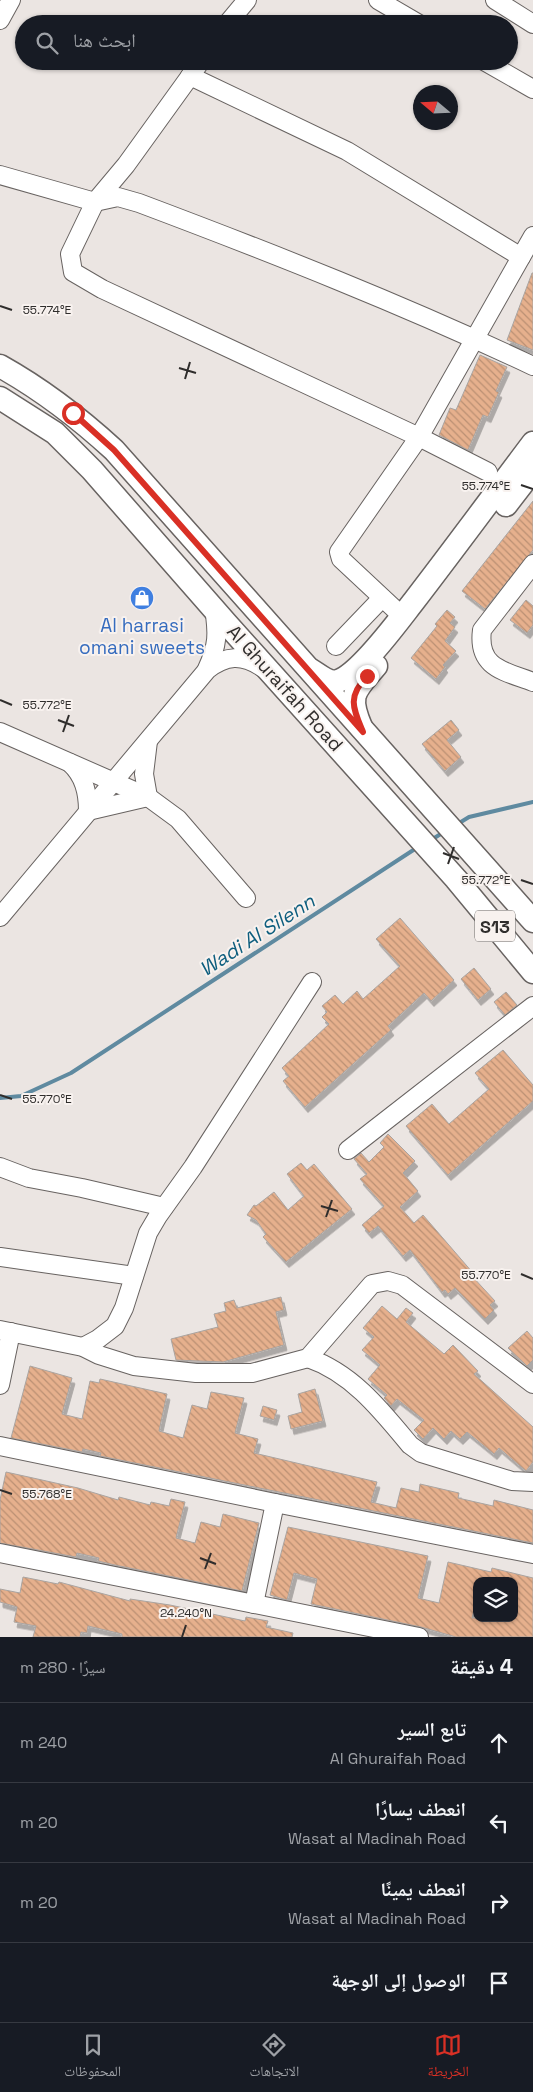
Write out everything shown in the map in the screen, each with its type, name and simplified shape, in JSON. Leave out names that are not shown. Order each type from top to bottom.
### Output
[{"type":"main road","name":"Al Ghuraifah Road","points":[[0,366],[30,383],[76,415],[114,450],[533,921]]},
{"type":"main road","name":"Al Ghuraifah Road","points":[[0,398],[55,433],[86,464],[456,879],[533,972]]},
{"type":"main road","points":[[363,732],[352,702],[358,686],[522,495],[526,466],[533,443]]},
{"type":"main road","points":[[308,669],[332,681],[338,681],[362,662],[402,616],[490,503],[526,466]]},
{"type":"street","points":[[0,20],[11,0]]},
{"type":"street","points":[[234,15],[247,0]]},
{"type":"street","points":[[378,0],[404,15]]},
{"type":"street","points":[[495,0],[533,24]]},
{"type":"street","points":[[194,70],[126,165],[95,202],[70,254],[73,272],[83,280],[419,437],[488,472],[508,467],[526,466]]},
{"type":"street","points":[[500,70],[533,89]]},
{"type":"street","points":[[190,76],[347,151],[521,257]]},
{"type":"street","points":[[0,175],[95,202],[118,197],[139,203],[279,256],[475,339],[533,366]]},
{"type":"street","points":[[402,616],[340,559],[339,552],[419,437],[533,236]]},
{"type":"street","points":[[488,472],[491,488],[490,503]]},
{"type":"street","points":[[533,564],[482,630],[480,643],[484,657],[497,668],[533,682]]},
{"type":"street","points":[[336,646],[382,598]]},
{"type":"street","points":[[207,670],[218,638],[214,607]]},
{"type":"street","points":[[0,917],[207,670],[226,658],[238,657],[250,660],[273,674]]},
{"type":"street","points":[[0,732],[66,759],[148,797],[178,819],[246,898]]},
{"type":"street","points":[[148,740],[144,774],[148,797]]},
{"type":"street","points":[[66,759],[84,782],[88,799],[88,811]]},
{"type":"street","points":[[90,770],[118,765],[131,760]]},
{"type":"street","points":[[88,811],[148,797]]},
{"type":"street","points":[[83,1347],[98,1340],[115,1326],[124,1308],[148,1232],[312,982]]},
{"type":"street","points":[[348,1150],[533,1006]]},
{"type":"street","points":[[0,1166],[29,1178],[164,1207]]},
{"type":"street","points":[[0,1257],[134,1276]]},
{"type":"street","points":[[0,1385],[5,1331],[83,1347],[99,1356],[126,1364],[196,1373],[252,1373],[308,1358],[372,1284],[388,1281],[402,1285],[533,1384]]},
{"type":"street","points":[[308,1358],[335,1369],[350,1379],[410,1445],[420,1453],[512,1481],[533,1482]]},
{"type":"street","points":[[0,1446],[533,1554]]},
{"type":"street","points":[[254,1604],[275,1503]]},
{"type":"street","points":[[0,1554],[420,1637]]},
{"type":"building","points":[[533,273],[533,350],[507,340]]},
{"type":"building","points":[[480,355],[507,367],[496,391],[499,392],[488,417],[483,415],[468,450],[439,435],[450,408],[456,410]]},
{"type":"building","points":[[533,501],[533,550],[485,609],[462,591]]},
{"type":"building","points":[[526,600],[533,606],[533,625],[527,633],[510,620]]},
{"type":"building","points":[[447,610],[455,617],[450,623],[455,627],[445,641],[456,651],[443,665],[445,667],[436,679],[411,658],[437,626],[435,624]]},
{"type":"building","points":[[451,720],[459,730],[447,740],[461,757],[445,771],[422,744]]},
{"type":"building","points":[[400,918],[454,980],[431,1001],[424,993],[388,1026],[391,1030],[305,1107],[283,1081],[289,1076],[282,1068],[329,1024],[322,1017],[327,1012],[322,1006],[335,995],[343,1004],[357,991],[363,999],[400,966],[376,939]]},
{"type":"building","points":[[474,968],[491,989],[478,1000],[461,979]]},
{"type":"building","points":[[506,992],[517,1005],[505,1015],[494,1002]]},
{"type":"building","points":[[503,1050],[533,1085],[533,1101],[448,1175],[406,1126],[432,1104],[449,1124],[489,1089],[475,1073]]},
{"type":"building","points":[[388,1134],[415,1161],[403,1173],[418,1191],[400,1207],[414,1223],[423,1215],[473,1273],[471,1275],[495,1301],[490,1305],[494,1310],[485,1319],[455,1288],[448,1294],[445,1290],[442,1292],[410,1250],[403,1256],[378,1226],[369,1233],[362,1225],[384,1206],[360,1179],[367,1174],[354,1159],[361,1153],[369,1162],[384,1147],[380,1143]]},
{"type":"building","points":[[301,1163],[307,1170],[314,1164],[352,1209],[286,1262],[263,1237],[266,1234],[256,1220],[247,1215],[254,1205],[256,1206],[274,1192],[288,1210],[304,1196],[287,1174]]},
{"type":"building","points":[[281,1297],[284,1310],[276,1312],[284,1345],[223,1362],[176,1360],[171,1339],[218,1327],[214,1314],[226,1311],[224,1303],[234,1300],[237,1308]]},
{"type":"building","points":[[382,1306],[397,1319],[406,1308],[413,1313],[406,1322],[444,1354],[453,1345],[478,1371],[474,1374],[533,1427],[533,1462],[526,1471],[499,1448],[494,1454],[467,1432],[460,1439],[451,1431],[444,1439],[433,1428],[423,1439],[414,1430],[424,1420],[397,1399],[391,1406],[384,1398],[387,1395],[368,1379],[380,1365],[362,1350],[374,1337],[363,1328]]},
{"type":"building","points":[[527,1331],[533,1338],[533,1360],[527,1366],[508,1348]]},
{"type":"building","points":[[30,1366],[72,1378],[62,1414],[82,1419],[90,1381],[99,1383],[100,1379],[167,1394],[159,1431],[183,1438],[192,1405],[207,1409],[211,1392],[244,1398],[235,1433],[258,1439],[254,1453],[377,1482],[371,1502],[396,1508],[401,1488],[419,1492],[420,1484],[459,1493],[458,1498],[493,1506],[494,1500],[533,1510],[533,1543],[100,1456],[101,1453],[83,1449],[82,1452],[11,1438]]},
{"type":"building","points":[[315,1389],[323,1421],[291,1429],[288,1416],[302,1412],[298,1394]]},
{"type":"building","points":[[263,1406],[277,1410],[274,1420],[260,1416]]},
{"type":"building","points":[[6,1472],[78,1488],[118,1500],[119,1497],[150,1505],[151,1502],[169,1506],[171,1499],[185,1502],[176,1538],[195,1543],[201,1522],[220,1527],[223,1514],[259,1523],[242,1591],[115,1565],[98,1561],[99,1558],[77,1553],[76,1557],[0,1543],[0,1500]]},
{"type":"building","points":[[288,1527],[428,1556],[418,1598],[439,1603],[448,1562],[491,1572],[492,1568],[533,1578],[533,1637],[456,1637],[421,1627],[311,1604],[317,1579],[294,1573],[287,1600],[270,1595]]},
{"type":"building","points":[[23,1577],[58,1584],[59,1582],[130,1601],[130,1599],[170,1605],[245,1621],[246,1617],[268,1621],[266,1627],[293,1633],[292,1637],[122,1637],[122,1634],[88,1626],[87,1633],[81,1632],[80,1637],[33,1637],[36,1626],[14,1622],[17,1607],[0,1602],[0,1589],[20,1593]]},
{"type":"waterway","name":"Wadi Al Silenn","points":[[456,825],[469,817],[533,802]]},
{"type":"waterway","name":"Wadi Al Silenn","points":[[431,840],[444,832]]},
{"type":"waterway","name":"Wadi Al Silenn","points":[[0,1098],[21,1096],[71,1073],[418,847]]},
{"type":"place","name":"Al harrasi omani sweets","points":[[142,598]]},
{"type":"route","points":[[73,413],[114,450],[363,732],[352,702],[358,686],[367,676]]}]
